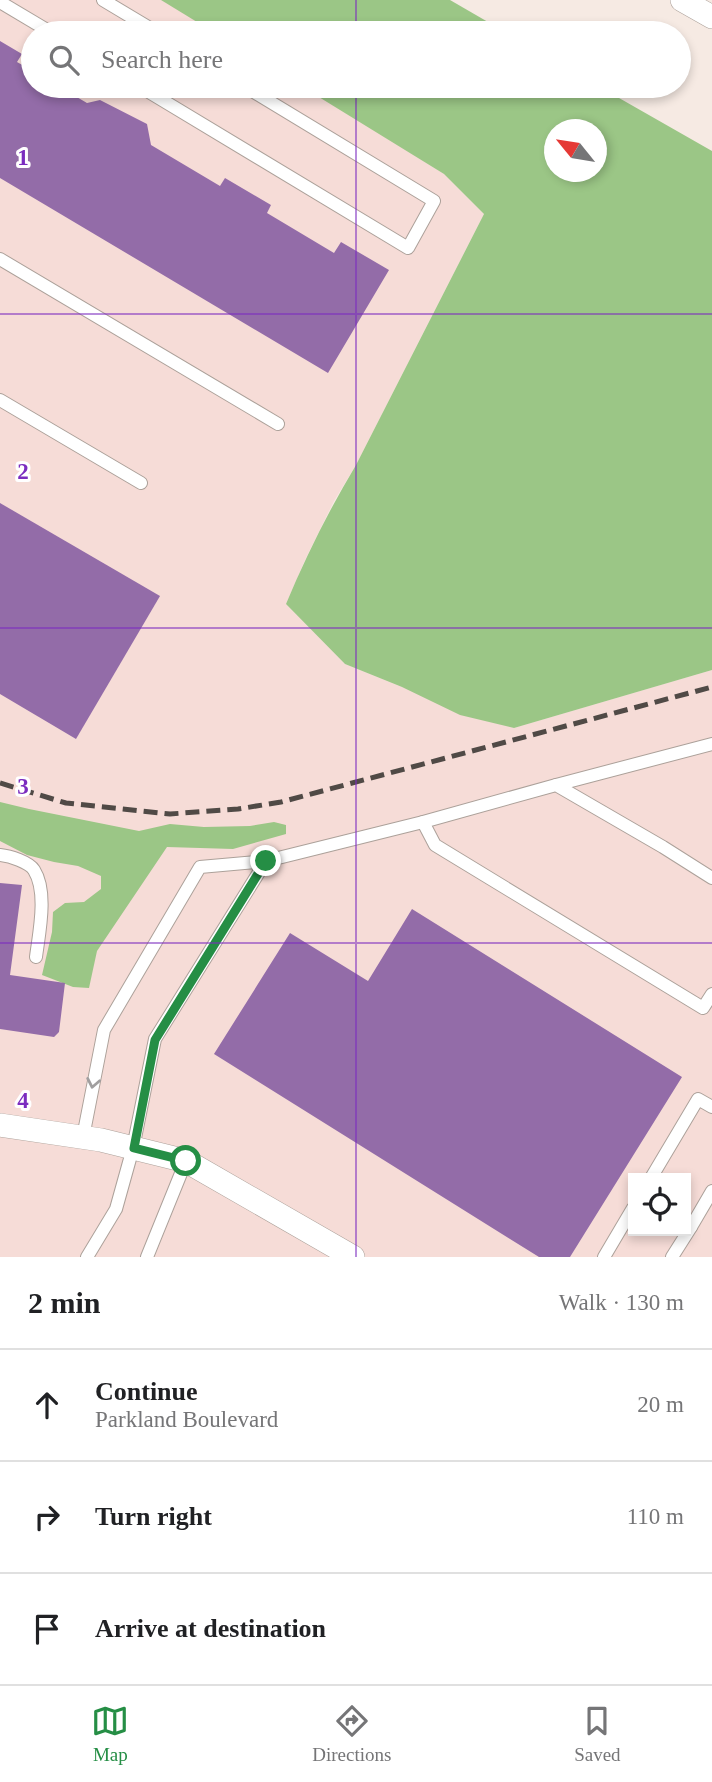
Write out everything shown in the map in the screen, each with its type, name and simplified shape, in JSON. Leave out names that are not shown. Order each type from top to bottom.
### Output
[{"type":"street","points":[[682,0],[712,18]]},
{"type":"street","points":[[0,1125],[101,1140],[186,1161],[353,1257]]},
{"type":"lane","points":[[103,0],[138,21]]},
{"type":"lane","points":[[0,2],[32,21]]},
{"type":"lane","points":[[159,98],[408,248],[434,201],[264,98]]},
{"type":"lane","points":[[0,259],[278,424]]},
{"type":"lane","points":[[0,400],[141,483]]},
{"type":"lane","points":[[82,1137],[104,1030],[201,867],[266,861],[423,822],[712,744]]},
{"type":"lane","points":[[556,785],[712,878]]},
{"type":"lane","points":[[423,822],[435,845],[704,1008],[712,994]]},
{"type":"lane","points":[[0,855],[9,856],[33,867],[41,884],[36,957]]},
{"type":"lane","points":[[87,1257],[117,1209],[134,1148],[155,1040],[266,861]]},
{"type":"lane","points":[[654,1173],[698,1100],[712,1107]]},
{"type":"lane","points":[[147,1257],[186,1161]]},
{"type":"lane","points":[[691,1221],[712,1191]]},
{"type":"lane","points":[[604,1257],[628,1216]]},
{"type":"lane","points":[[672,1257],[682,1236]]},
{"type":"shaded area","points":[[0,0],[172,0],[205,21],[21,21],[21,98],[324,98],[444,174],[484,214],[356,465],[334,501],[286,604],[345,664],[514,728],[712,670],[712,1257],[0,1257]]},
{"type":"green space","points":[[161,0],[450,0],[486,21],[195,21]]},
{"type":"green space","points":[[320,98],[619,98],[712,151],[712,670],[514,728],[460,715],[345,664],[286,604],[318,533],[356,465],[484,214],[444,174]]},
{"type":"green space","points":[[0,802],[139,831],[170,824],[204,827],[250,826],[274,822],[286,825],[286,834],[233,849],[167,847],[97,951],[89,988],[73,987],[42,975],[52,932],[53,912],[65,903],[84,902],[101,889],[101,876],[78,866],[27,855],[0,841]]},
{"type":"building","points":[[0,41],[21,53],[17,62],[21,64],[21,98],[78,98],[87,103],[100,100],[147,124],[151,145],[220,186],[225,178],[271,205],[267,213],[334,253],[341,242],[389,270],[328,373],[0,178]]},
{"type":"building","points":[[0,503],[160,596],[76,739],[0,694]]},
{"type":"building","points":[[0,883],[22,885],[10,975],[65,983],[59,1032],[54,1037],[0,1029]]},
{"type":"building","points":[[412,909],[682,1077],[570,1257],[539,1257],[214,1054],[290,933],[368,981]]},
{"type":"railway","points":[[0,783],[66,803],[170,814],[238,809],[281,802],[712,687]]},
{"type":"route","points":[[186,1161],[134,1148],[155,1040],[266,861]]}]
